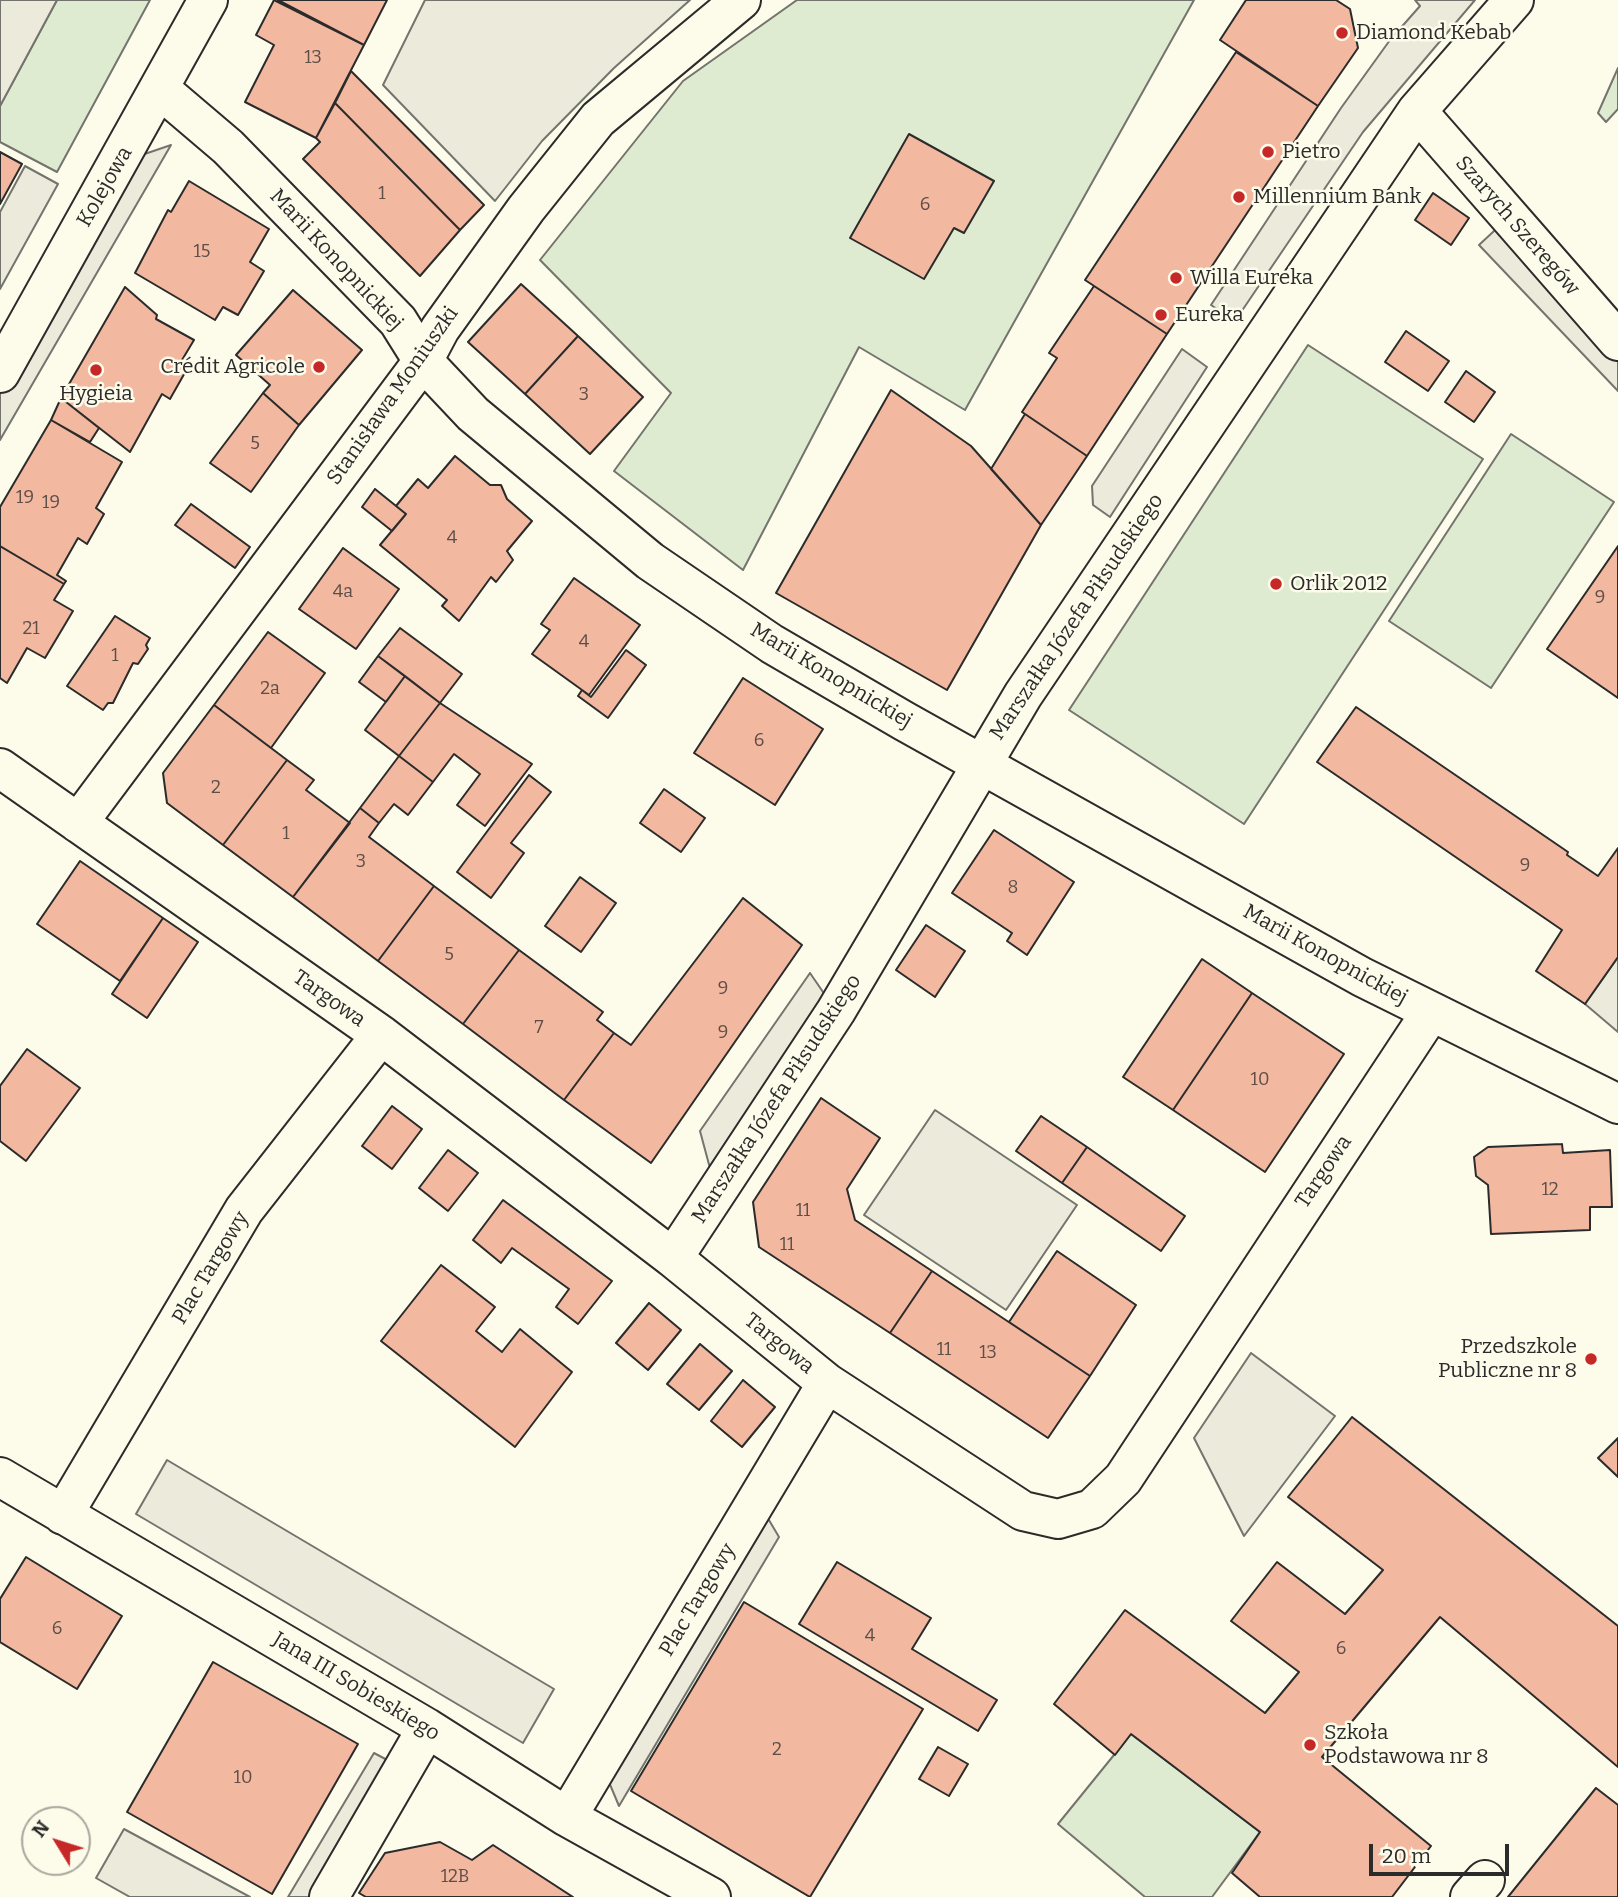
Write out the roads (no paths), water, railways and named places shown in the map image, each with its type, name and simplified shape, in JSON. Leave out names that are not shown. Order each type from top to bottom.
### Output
[{"type":"street","name":"Kolejowa","points":[[0,373],[208,0]]},
{"type":"street","name":"Stanisława Moniuszki","points":[[78,822],[423,361],[440,330],[518,220],[598,119],[741,0]]},
{"type":"street","name":"Marszałka Józefa Piłsudskiego","points":[[673,1258],[836,1011],[981,763],[1031,684],[1417,111],[1514,0]]},
{"type":"street","name":"Marii Konopnickiej","points":[[160,90],[228,147],[388,311],[423,361],[473,414],[650,561],[772,644],[1362,977],[1618,1104]]},
{"type":"street","name":"Szarych Szeregów","points":[[1417,111],[1618,341]]},
{"type":"street","name":"Targowa","points":[[0,768],[381,1035],[673,1258],[827,1383],[1023,1511],[1058,1520],[1092,1509],[1123,1479],[1431,1012]]},
{"type":"street","name":"Plac Targowy","points":[[63,1516],[244,1210],[381,1035]]},
{"type":"street","name":"Plac Targowy","points":[[567,1817],[827,1383]]},
{"type":"street","name":"Jana III Sobieskiego","points":[[0,1478],[427,1728],[567,1817],[711,1897]]},
{"type":"street","points":[[329,1897],[427,1728]]},
{"type":"place","name":"Diamond Kebab","points":[[1342,33]]},
{"type":"place","name":"Pietro","points":[[1268,152]]},
{"type":"place","name":"Millennium Bank","points":[[1239,197]]},
{"type":"place","name":"Willa Eureka","points":[[1176,278]]},
{"type":"place","name":"Eureka","points":[[1161,315]]},
{"type":"place","name":"Crédit Agricole","points":[[319,367]]},
{"type":"place","name":"Hygieia","points":[[96,370]]},
{"type":"place","name":"Orlik 2012","points":[[1276,584]]},
{"type":"place","name":"Przedszkole Publiczne nr 8","points":[[1591,1359]]},
{"type":"place","name":"Szkoła Podstawowa nr 8","points":[[1310,1745]]}]
